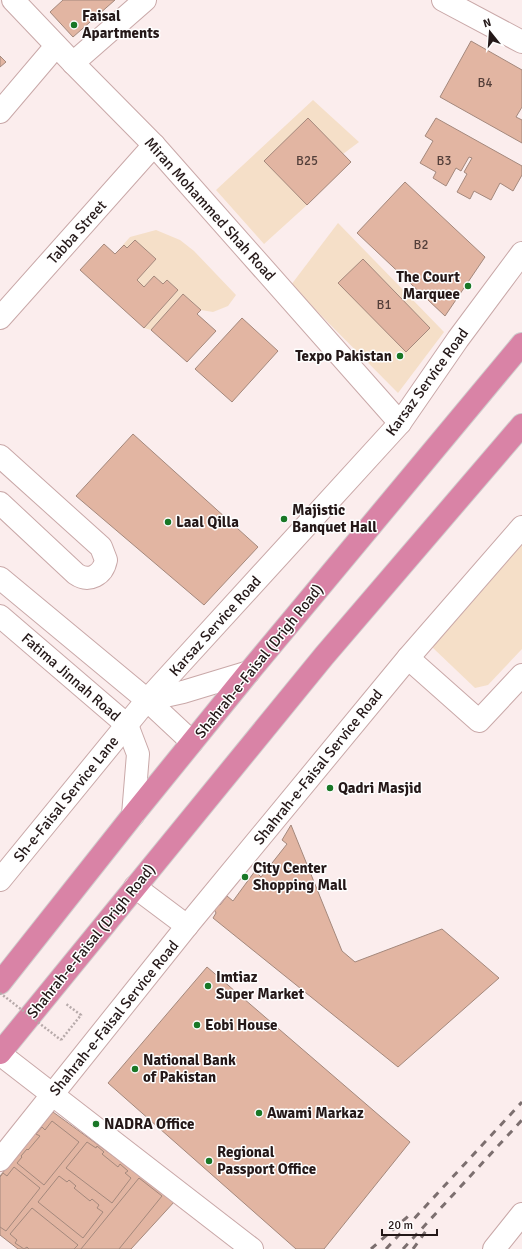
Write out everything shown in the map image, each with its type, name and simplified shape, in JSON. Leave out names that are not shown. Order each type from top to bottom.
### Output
[{"type":"highway","name":"Shahrah-e-Faisal (Drigh Road)","points":[[0,983],[133,814],[249,672],[522,344]]},
{"type":"highway","name":"Shahrah-e-Faisal (Drigh Road)","points":[[0,1054],[324,656],[522,425]]},
{"type":"street","name":"Miran Mohammed Shah Road","points":[[13,0],[56,46],[154,145],[400,423]]},
{"type":"street","points":[[73,63],[145,0]]},
{"type":"street","points":[[443,0],[522,42]]},
{"type":"street","points":[[0,112],[56,46]]},
{"type":"street","name":"Tabba Street","points":[[0,318],[154,145]]},
{"type":"street","name":"Karsaz Service Road","points":[[147,700],[400,423],[458,339],[522,253]]},
{"type":"street","points":[[0,456],[101,547],[106,560],[102,569],[94,577],[82,578],[0,503]]},
{"type":"street","name":"Shahrah-e-Faisal Service Road","points":[[0,1160],[187,926],[408,658],[522,527]]},
{"type":"street","name":"Fatima Jinnah Road","points":[[0,578],[147,700],[192,742]]},
{"type":"street","name":"Fatima Jinnah Road","points":[[0,616],[127,725],[138,754],[133,814]]},
{"type":"street","points":[[408,658],[479,721],[522,675]]},
{"type":"street","points":[[147,700],[183,692],[249,672]]},
{"type":"street","name":"Sh-e-Faisal Service Lane","points":[[0,880],[147,700]]},
{"type":"street","points":[[135,887],[187,926]]},
{"type":"street","points":[[0,1054],[252,1249]]},
{"type":"street","points":[[494,1249],[522,1214]]},
{"type":"path","points":[[0,993],[61,1040],[81,1015]]},
{"type":"shaded area","points":[[313,100],[359,142],[343,154],[351,162],[264,244],[216,190]]},
{"type":"shaded area","points":[[338,223],[444,332],[398,393],[291,285]]},
{"type":"shaded area","points":[[156,230],[180,240],[194,251],[236,295],[228,306],[213,312],[201,310],[183,294],[151,330],[144,328],[178,290],[167,280],[163,284],[154,276],[144,287],[137,280],[127,248],[115,254],[130,237]]},
{"type":"shaded area","points":[[522,542],[522,649],[488,685],[475,688],[432,647]]},
{"type":"building","name":"Faisal Apartments","points":[[63,0],[115,0],[73,37],[50,12]]},
{"type":"building","points":[[471,41],[522,70],[522,107],[516,117],[522,120],[522,143],[440,97]]},
{"type":"building","points":[[0,56],[6,62],[0,67]]},
{"type":"building","points":[[308,118],[351,162],[307,205],[264,161]]},
{"type":"building","points":[[436,118],[522,166],[522,175],[513,191],[500,183],[491,200],[474,191],[470,199],[457,192],[467,174],[464,172],[472,158],[469,157],[461,171],[456,168],[446,186],[433,178],[436,172],[420,163],[433,141],[425,136]]},
{"type":"building","points":[[405,182],[485,257],[445,316],[357,233]]},
{"type":"building","points":[[135,240],[156,259],[137,280],[144,287],[154,276],[163,284],[167,280],[178,290],[144,328],[80,270],[104,244],[115,254],[124,245],[127,248]]},
{"type":"building","points":[[363,259],[430,328],[406,352],[338,283]]},
{"type":"building","points":[[183,294],[201,310],[197,314],[216,331],[187,362],[151,330]]},
{"type":"building","points":[[242,318],[278,351],[232,402],[195,369]]},
{"type":"building","name":"Laal Qilla","points":[[133,434],[258,547],[204,605],[76,496]]},
{"type":"building","points":[[291,825],[342,951],[355,962],[442,929],[499,978],[398,1067],[213,918],[216,913],[214,909],[217,904],[220,905],[227,896],[233,901],[255,871],[261,877],[287,844],[282,840]]},
{"type":"building","name":"Awami Markaz","points":[[207,967],[410,1142],[324,1249],[296,1249],[108,1083]]},
{"type":"building","points":[[53,1112],[175,1201],[131,1249],[18,1249],[0,1235],[0,1176]]},
{"type":"building","points":[[52,1121],[79,1142],[44,1185],[17,1163],[22,1157],[21,1156],[40,1136],[36,1134],[42,1127],[45,1130]]},
{"type":"building","points":[[87,1142],[96,1148],[97,1146],[104,1152],[102,1154],[118,1167],[120,1164],[128,1171],[125,1173],[131,1178],[112,1203],[66,1168]]},
{"type":"building","points":[[14,1167],[40,1188],[6,1231],[0,1227],[0,1177],[3,1173],[7,1176]]},
{"type":"building","points":[[59,1176],[67,1182],[69,1180],[76,1186],[74,1188],[90,1201],[92,1199],[99,1205],[97,1208],[103,1212],[83,1238],[38,1202]]},
{"type":"building","points":[[139,1178],[162,1196],[119,1249],[81,1249]]},
{"type":"building","points":[[32,1208],[78,1245],[74,1249],[29,1249],[27,1247],[24,1249],[15,1243],[17,1240],[10,1234]]},
{"type":"railway","points":[[386,1249],[522,1102]]},
{"type":"railway","points":[[403,1249],[522,1120]]},
{"type":"railway","points":[[371,1249],[413,1212]]},
{"type":"railway","points":[[413,1249],[426,1231]]},
{"type":"place","name":"Faisal Apartments","points":[[74,25]]},
{"type":"place","name":"The Court Marquee","points":[[468,286]]},
{"type":"place","name":"Texpo Pakistan","points":[[400,356]]},
{"type":"place","name":"Majistic Banquet Hall","points":[[284,519]]},
{"type":"place","name":"Laal Qilla","points":[[168,522]]},
{"type":"place","name":"Qadri Masjid","points":[[330,788]]},
{"type":"place","name":"City Center Shopping Mall","points":[[245,877]]},
{"type":"place","name":"Imtiaz Super Market","points":[[208,986]]},
{"type":"place","name":"Eobi House","points":[[197,1025]]},
{"type":"place","name":"National Bank of Pakistan","points":[[135,1069]]},
{"type":"place","name":"Awami Markaz","points":[[259,1113]]},
{"type":"place","name":"NADRA Office","points":[[96,1124]]},
{"type":"place","name":"Regional Passport Office","points":[[209,1161]]}]
